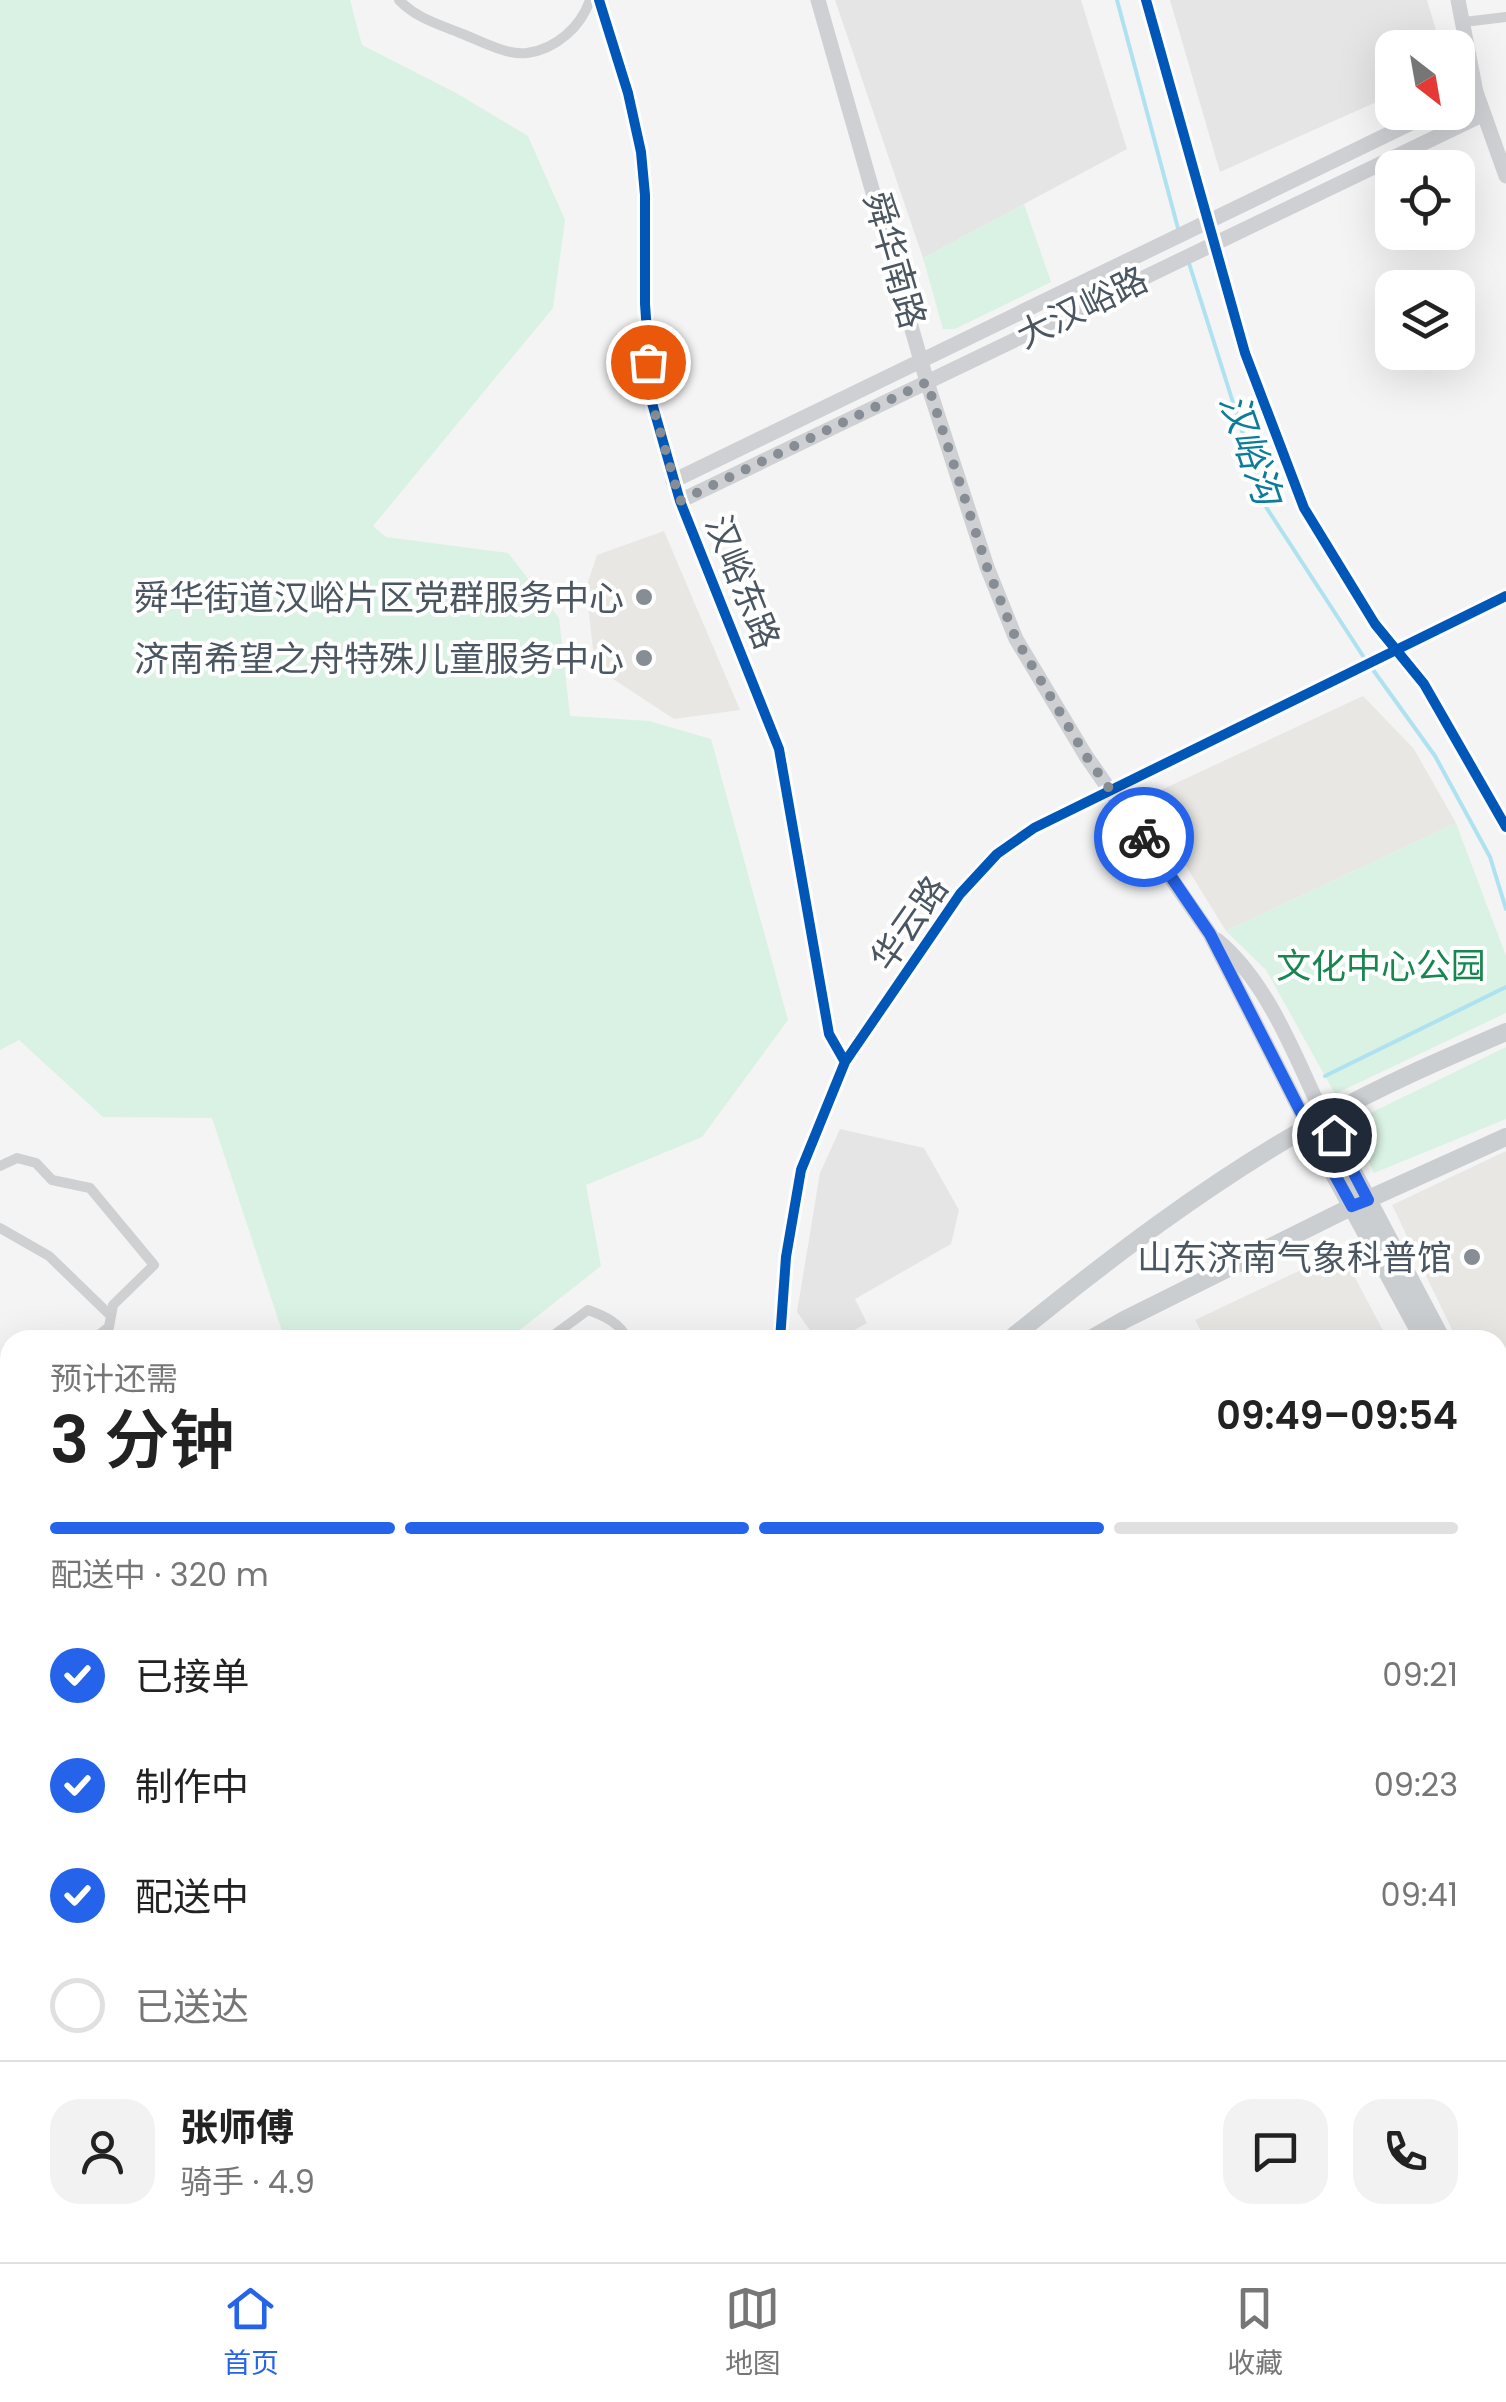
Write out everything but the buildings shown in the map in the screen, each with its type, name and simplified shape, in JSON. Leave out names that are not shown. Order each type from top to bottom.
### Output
[{"type":"main road","points":[[1020,1330],[1092,1272],[1256,1157],[1408,1074],[1506,1032]]},
{"type":"main road","name":"舜华南路","points":[[1316,1122],[1436,1330]]},
{"type":"main road","points":[[1106,1330],[1360,1203],[1506,1136]]},
{"type":"main road","name":"舜华南路","points":[[1360,1203],[1419,1330]]},
{"type":"street","points":[[399,0],[411,13],[526,54],[574,30],[597,4],[618,1]]},
{"type":"street","name":"舜华南路","points":[[818,0],[927,382],[987,567],[1016,639],[1110,792],[1210,934],[1238,958],[1277,1020],[1316,1122]]},
{"type":"street","points":[[1146,0],[1245,353],[1304,508],[1346,581],[1424,684],[1506,827]]},
{"type":"street","points":[[1458,0],[1476,92],[1506,176]]},
{"type":"street","name":"汉峪东路","points":[[597,4],[628,93],[641,152],[652,403],[680,501],[780,749],[830,1034],[844,1062]]},
{"type":"street","points":[[1464,22],[1506,17]]},
{"type":"street","name":"大汉峪路","points":[[680,501],[1484,114]]},
{"type":"street","name":"大汉峪路","points":[[673,481],[1396,130]]},
{"type":"street","name":"华云路","points":[[781,1330],[786,1257],[801,1170],[844,1062],[960,894],[997,854],[1034,828],[1506,596]]},
{"type":"street","points":[[0,1166],[17,1158],[36,1164],[52,1180],[90,1188],[154,1265],[113,1305],[106,1330]]},
{"type":"street","points":[[0,1228],[49,1256],[111,1316]]},
{"type":"street","points":[[561,1330],[588,1310],[607,1317],[623,1330]]},
{"type":"shaded area","points":[[835,0],[1081,0],[1127,149],[923,258]]},
{"type":"shaded area","points":[[1170,0],[1427,0],[1436,30],[1375,30],[1375,103],[1220,172]]},
{"type":"shaded area","points":[[664,531],[740,710],[674,719],[610,677],[593,649],[586,588],[597,555]]},
{"type":"shaded area","points":[[1363,696],[1414,749],[1456,823],[1226,931],[1144,798]]},
{"type":"shaded area","points":[[840,1129],[924,1148],[959,1210],[951,1244],[855,1299],[867,1323],[854,1330],[810,1330],[797,1312],[820,1173]]},
{"type":"shaded area","points":[[1506,1151],[1506,1330],[1452,1330],[1392,1205]]},
{"type":"shaded area","points":[[1341,1251],[1383,1330],[1200,1330],[1195,1320]]},
{"type":"green space","points":[[0,0],[350,0],[362,45],[456,93],[528,136],[565,220],[553,308],[373,526],[386,537],[508,553],[559,618],[570,716],[649,721],[711,739],[788,1020],[702,1137],[586,1185],[601,1266],[520,1330],[282,1330],[212,1118],[103,1117],[19,1040],[0,1050]]},
{"type":"green space","points":[[1024,204],[1051,282],[955,329],[943,329],[923,258]]},
{"type":"green space","name":"文化中心公园","points":[[1456,823],[1506,956],[1506,1013],[1335,1094],[1266,970],[1226,931]]},
{"type":"green space","points":[[1506,1047],[1506,1119],[1374,1173],[1350,1123]]},
{"type":"waterway","name":"汉峪沟","points":[[1117,0],[1179,232]]},
{"type":"waterway","name":"汉峪沟","points":[[1188,260],[1266,507],[1365,659]]},
{"type":"waterway","name":"汉峪沟","points":[[1371,667],[1435,756],[1490,857],[1506,909]]},
{"type":"waterway","name":"汉峪沟","points":[[1325,1076],[1506,987]]},
{"type":"cycle path","points":[[599,0],[628,93],[641,152],[652,403],[680,501],[779,749],[829,1034],[845,1062]]},
{"type":"cycle path","points":[[1146,0],[1245,353],[1304,508],[1375,624],[1424,684],[1506,827]]},
{"type":"cycle path","points":[[781,1330],[786,1257],[801,1170],[845,1062],[960,894],[997,854],[1034,828],[1506,596]]},
{"type":"way so far","points":[[648,362],[652,403],[680,501],[927,382],[987,567],[1016,639],[1086,756],[1144,837]]},
{"type":"place","name":"舜华街道汉峪片区党群服务中心","points":[[644,597]]},
{"type":"place","name":"济南希望之舟特殊儿童服务中心","points":[[644,658]]},
{"type":"place","name":"山东济南气象科普馆","points":[[1472,1257]]},
{"type":"route","points":[[1144,837],[1210,934],[1352,1206],[1368,1200],[1334,1135]]}]
